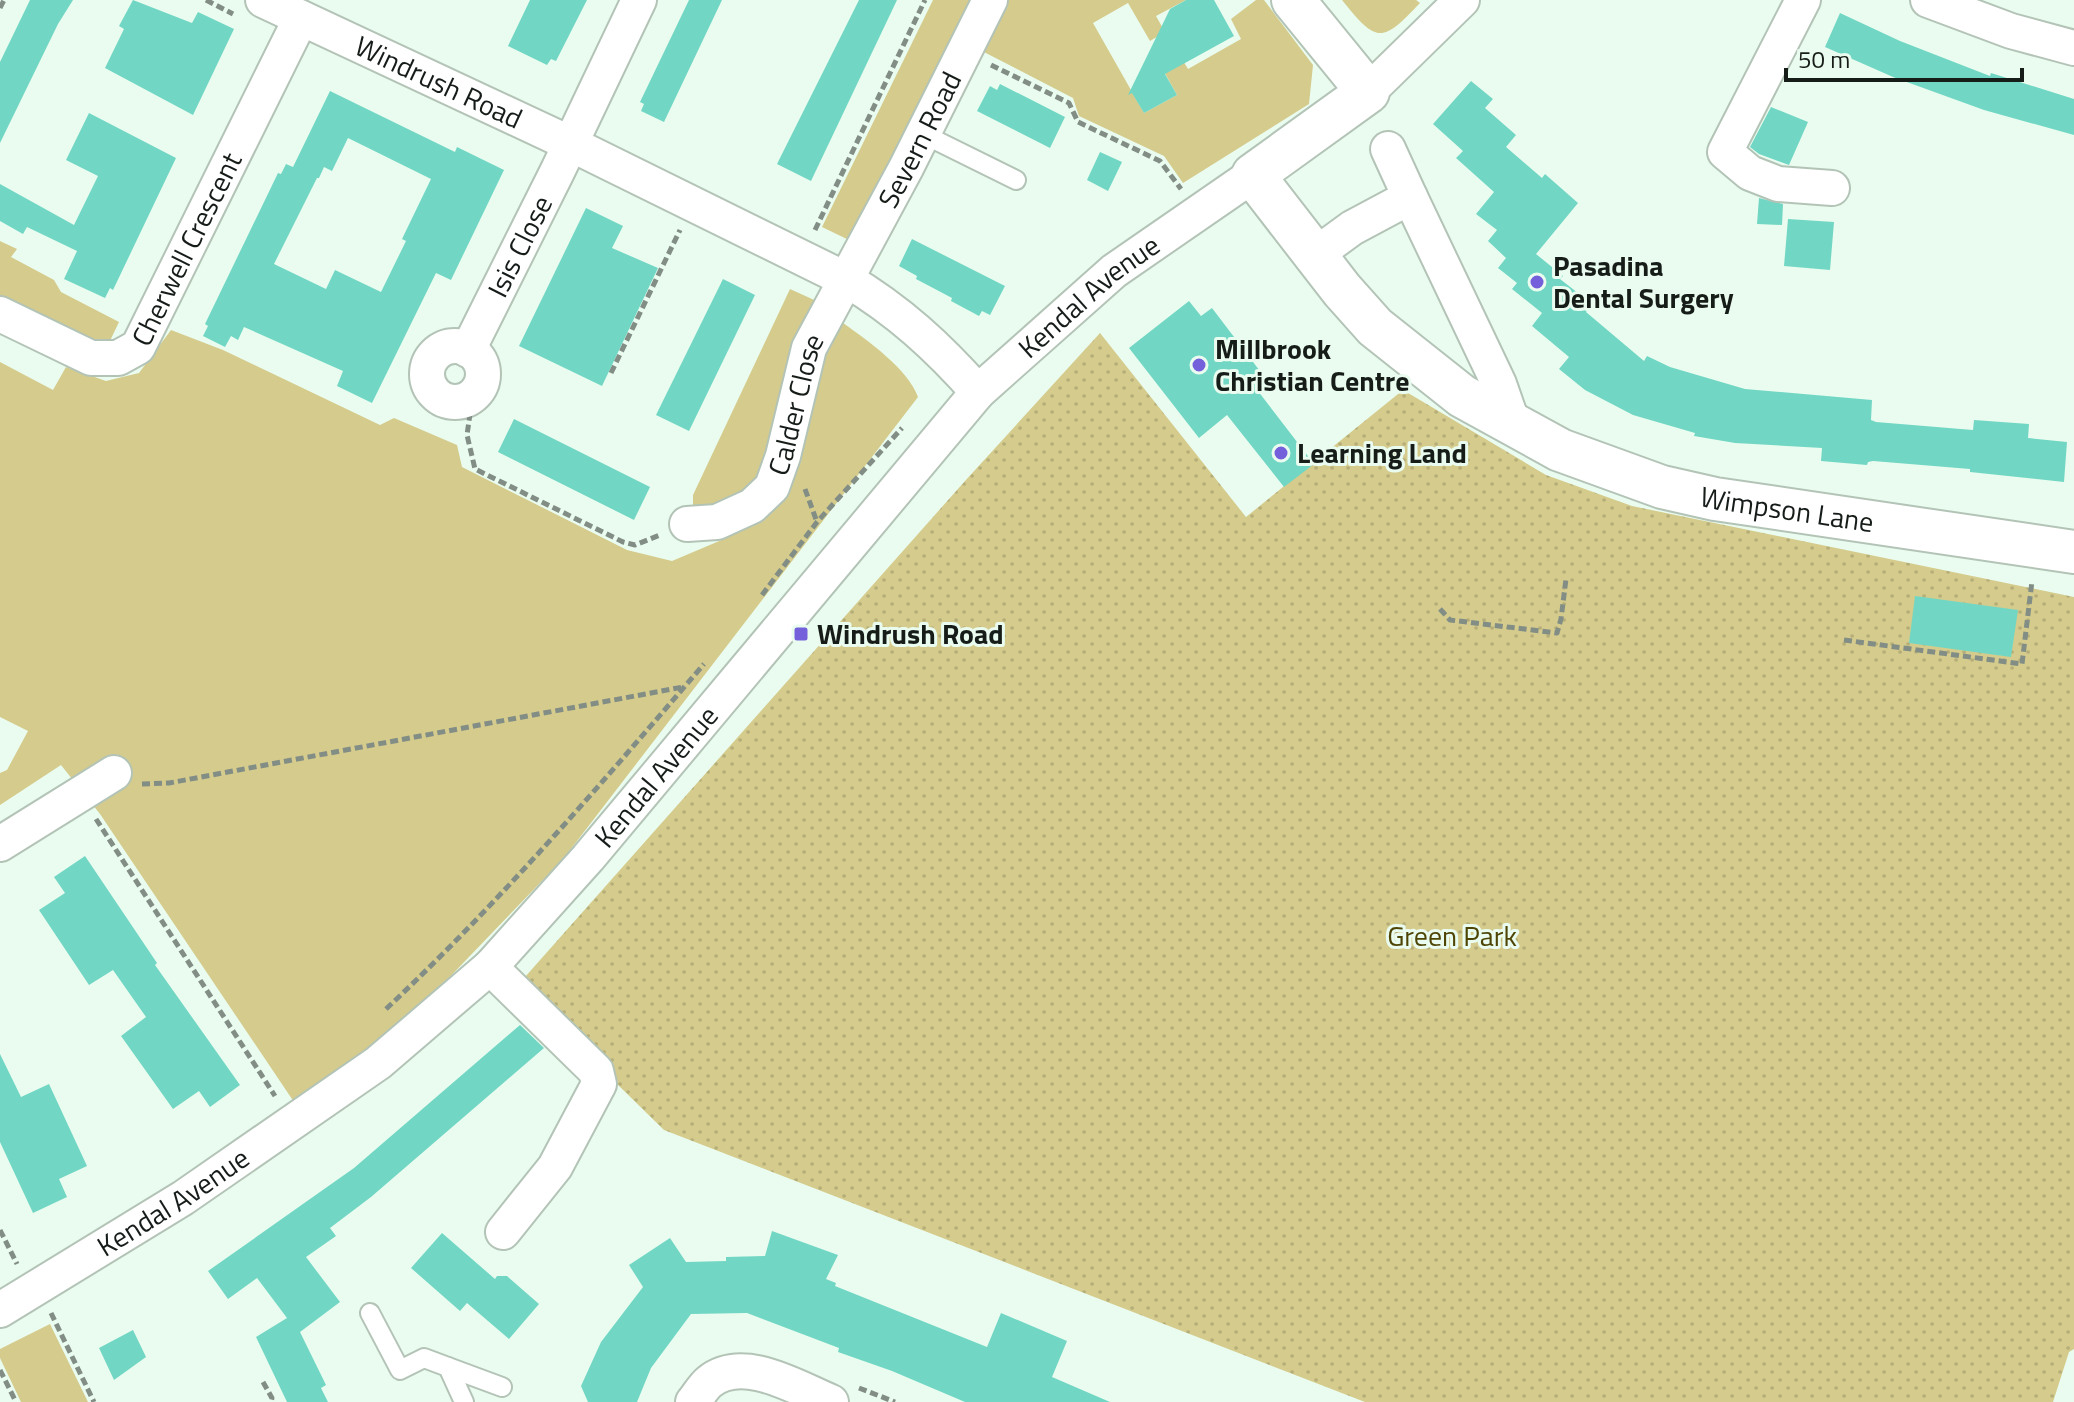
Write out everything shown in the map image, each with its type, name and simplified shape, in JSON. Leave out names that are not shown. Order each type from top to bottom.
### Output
[{"type":"street","name":"Windrush Road","points":[[263,0],[571,144],[847,280],[885,303],[940,350],[978,392]]},
{"type":"street","name":"Isis Close","points":[[478,368],[571,144],[639,0]]},
{"type":"street","name":"Severn Road","points":[[847,280],[990,0]]},
{"type":"street","points":[[1293,0],[1368,92]]},
{"type":"street","points":[[1253,175],[1368,92],[1462,0]]},
{"type":"street","points":[[1803,0],[1725,152],[1750,173],[1778,184],[1832,188]]},
{"type":"street","points":[[1928,0],[2011,31],[2074,48]]},
{"type":"street","name":"Cherwell Crescent","points":[[0,314],[91,358],[118,358],[138,347],[301,18]]},
{"type":"street","points":[[1388,149],[1499,384],[1513,424]]},
{"type":"street","name":"Kendal Avenue","points":[[13,1291],[183,1198],[378,1063],[490,967],[588,858],[978,392],[1114,271],[1253,175]]},
{"type":"street","name":"Wimpson Lane","points":[[1253,175],[1375,327],[1462,396],[1560,450],[1662,487],[1761,507],[2055,549]]},
{"type":"street","points":[[1315,255],[1352,228],[1410,197]]},
{"type":"street","name":"Calder Close","points":[[687,524],[717,522],[752,506],[772,487],[783,456],[809,348],[847,280]]},
{"type":"street","points":[[0,844],[114,773]]},
{"type":"street","points":[[490,967],[596,1071],[599,1084],[555,1167],[503,1232]]},
{"type":"street","points":[[693,1402],[710,1382],[728,1372],[756,1372],[831,1402]]},
{"type":"lane","points":[[923,134],[1016,180]]},
{"type":"lane","points":[[370,1313],[400,1370],[424,1358],[502,1387]]},
{"type":"lane","points":[[448,1367],[464,1402]]},
{"type":"path","points":[[0,8],[4,0]]},
{"type":"path","points":[[815,229],[925,0]]},
{"type":"path","points":[[965,52],[1069,103],[1078,122],[1160,161],[1199,213]]},
{"type":"path","points":[[611,373],[680,230]]},
{"type":"path","points":[[478,368],[467,435],[475,469],[635,545],[687,524]]},
{"type":"path","points":[[1844,640],[2022,664],[2055,549]]},
{"type":"path","points":[[1440,609],[1450,620],[1557,633],[1566,579]]},
{"type":"path","points":[[114,773],[131,784],[169,783],[739,677]]},
{"type":"path","points":[[378,1017],[459,940],[547,846],[684,687]]},
{"type":"path","points":[[80,794],[275,1097],[286,1089]]},
{"type":"path","points":[[0,1230],[13,1291],[94,1402]]},
{"type":"path","points":[[0,1370],[16,1402]]},
{"type":"path","points":[[263,1382],[272,1398],[271,1402]]},
{"type":"green space","points":[[933,0],[975,0],[853,242],[822,227]]},
{"type":"green space","points":[[1000,0],[1186,0],[1156,16],[1165,32],[1150,41],[1128,3],[1093,23],[1144,113],[1177,95],[1157,59],[1176,49],[1188,69],[1241,39],[1231,19],[1256,0],[1264,0],[1313,65],[1309,104],[1183,183],[1164,156],[1079,116],[1073,98],[980,50]]},
{"type":"green space","points":[[1342,0],[1416,0],[1420,3],[1397,26],[1380,33],[1364,25]]},
{"type":"green space","points":[[0,241],[17,249],[11,257],[54,280],[61,292],[119,322],[107,347],[0,301]]},
{"type":"green space","points":[[790,289],[823,304],[775,456],[753,490],[717,509],[693,505],[693,495]]},
{"type":"green space","points":[[843,323],[896,366],[918,397],[564,858],[443,984],[360,1059],[294,1102],[100,814],[61,765],[0,805],[0,773],[7,770],[28,731],[0,717],[0,362],[53,390],[66,367],[106,381],[139,373],[171,330],[223,350],[380,425],[394,418],[457,445],[462,467],[627,550],[672,561],[724,539],[763,514],[817,367]]},
{"type":"green space","name":"Green Park","points":[[1100,333],[1246,517],[1403,390],[1546,475],[1632,506],[2074,597],[2074,1349],[2069,1352],[2053,1402],[1365,1402],[664,1130],[517,986]]},
{"type":"green space","points":[[50,1324],[88,1402],[21,1402],[0,1358],[0,1349]]},
{"type":"building","points":[[30,0],[73,0],[58,24],[0,143],[0,62]]},
{"type":"building","points":[[133,0],[192,23],[198,12],[234,29],[193,115],[105,68],[124,29],[119,26]]},
{"type":"building","points":[[530,0],[587,0],[556,61],[551,59],[547,65],[508,46]]},
{"type":"building","points":[[689,0],[722,0],[664,122],[641,111],[644,104],[640,102]]},
{"type":"building","points":[[859,0],[897,0],[811,181],[777,164]]},
{"type":"building","points":[[1186,0],[1214,0],[1234,36],[1165,74],[1177,95],[1144,113],[1132,93],[1128,95],[1170,9]]},
{"type":"building","points":[[1840,13],[1900,41],[1990,76],[1991,73],[2074,99],[2074,135],[1984,110],[1893,77],[1825,47]]},
{"type":"building","points":[[1471,81],[1493,99],[1485,108],[1516,135],[1506,147],[1542,178],[1545,174],[1578,203],[1536,254],[1563,276],[1560,279],[1592,304],[1586,312],[1644,361],[1647,356],[1670,367],[1745,389],[1872,400],[1871,420],[1876,422],[1973,430],[1974,420],[2029,424],[2028,438],[2067,442],[2064,482],[1970,472],[1970,469],[1873,461],[1867,465],[1821,461],[1822,448],[1735,443],[1694,436],[1695,433],[1633,415],[1585,390],[1559,369],[1569,357],[1532,326],[1542,313],[1512,289],[1517,283],[1498,268],[1506,258],[1488,241],[1497,230],[1476,214],[1494,192],[1456,158],[1463,151],[1433,124]]},
{"type":"building","points":[[1000,84],[1065,117],[1050,148],[977,111],[990,86],[997,90]]},
{"type":"building","points":[[330,91],[455,152],[457,147],[504,170],[451,280],[436,273],[372,403],[337,386],[343,371],[244,327],[238,340],[231,336],[225,347],[203,336],[208,326],[205,324],[278,173],[281,174],[286,164],[293,167]],"holes":[[[348,138],[431,179],[381,292],[335,270],[326,289],[274,264],[317,178],[324,167],[332,171]]]},
{"type":"building","points":[[1771,107],[1808,122],[1789,165],[1759,154],[1750,147]]},
{"type":"building","points":[[89,113],[176,158],[113,290],[110,288],[105,298],[64,279],[77,251],[27,227],[23,234],[0,221],[0,184],[74,225],[98,176],[66,160]]},
{"type":"building","points":[[1100,152],[1122,162],[1108,191],[1087,180]]},
{"type":"building","points":[[1759,198],[1783,204],[1782,225],[1757,224]]},
{"type":"building","points":[[586,208],[623,226],[612,248],[658,268],[602,386],[519,346]]},
{"type":"building","points":[[1788,219],[1834,222],[1830,270],[1784,266]]},
{"type":"building","points":[[912,239],[1005,286],[990,315],[982,311],[979,316],[951,301],[952,298],[899,266]]},
{"type":"building","points":[[723,279],[755,295],[689,431],[656,415]]},
{"type":"building","name":"Millbrook Christian Centre","points":[[1189,301],[1201,316],[1212,308],[1269,383],[1258,391],[1314,464],[1284,487],[1227,415],[1199,438],[1129,348]]},
{"type":"building","points":[[514,419],[650,487],[634,520],[498,452]]},
{"type":"building","points":[[1915,596],[2018,610],[2011,657],[1909,643]]},
{"type":"building","points":[[85,856],[157,963],[155,965],[240,1085],[210,1107],[199,1091],[173,1109],[121,1036],[146,1017],[113,970],[89,985],[39,910],[65,893],[54,877]]},
{"type":"building","points":[[520,1025],[544,1048],[371,1197],[330,1228],[336,1236],[306,1257],[340,1302],[300,1332],[326,1385],[321,1388],[328,1402],[287,1402],[256,1337],[287,1318],[257,1278],[228,1299],[208,1271],[354,1168]]},
{"type":"building","points":[[0,1054],[21,1097],[49,1084],[87,1166],[59,1179],[67,1197],[33,1213],[0,1142]]},
{"type":"building","points":[[772,1231],[838,1255],[826,1279],[836,1283],[835,1286],[987,1347],[1001,1313],[1067,1341],[1052,1377],[1110,1402],[965,1402],[747,1313],[691,1314],[651,1368],[637,1402],[588,1402],[581,1386],[601,1342],[643,1287],[629,1265],[670,1238],[686,1262],[765,1256]]},
{"type":"building","points":[[442,1233],[495,1279],[497,1276],[507,1276],[539,1304],[509,1339],[467,1303],[460,1311],[411,1268]]},
{"type":"building","points":[[133,1330],[146,1357],[114,1380],[99,1348]]},
{"type":"place","name":"Pasadina Dental Surgery","points":[[1537,282]]},
{"type":"place","name":"Millbrook Christian Centre","points":[[1199,365]]},
{"type":"place","name":"Learning Land","points":[[1281,453]]},
{"type":"place","name":"Windrush Road","points":[[801,634]]}]
